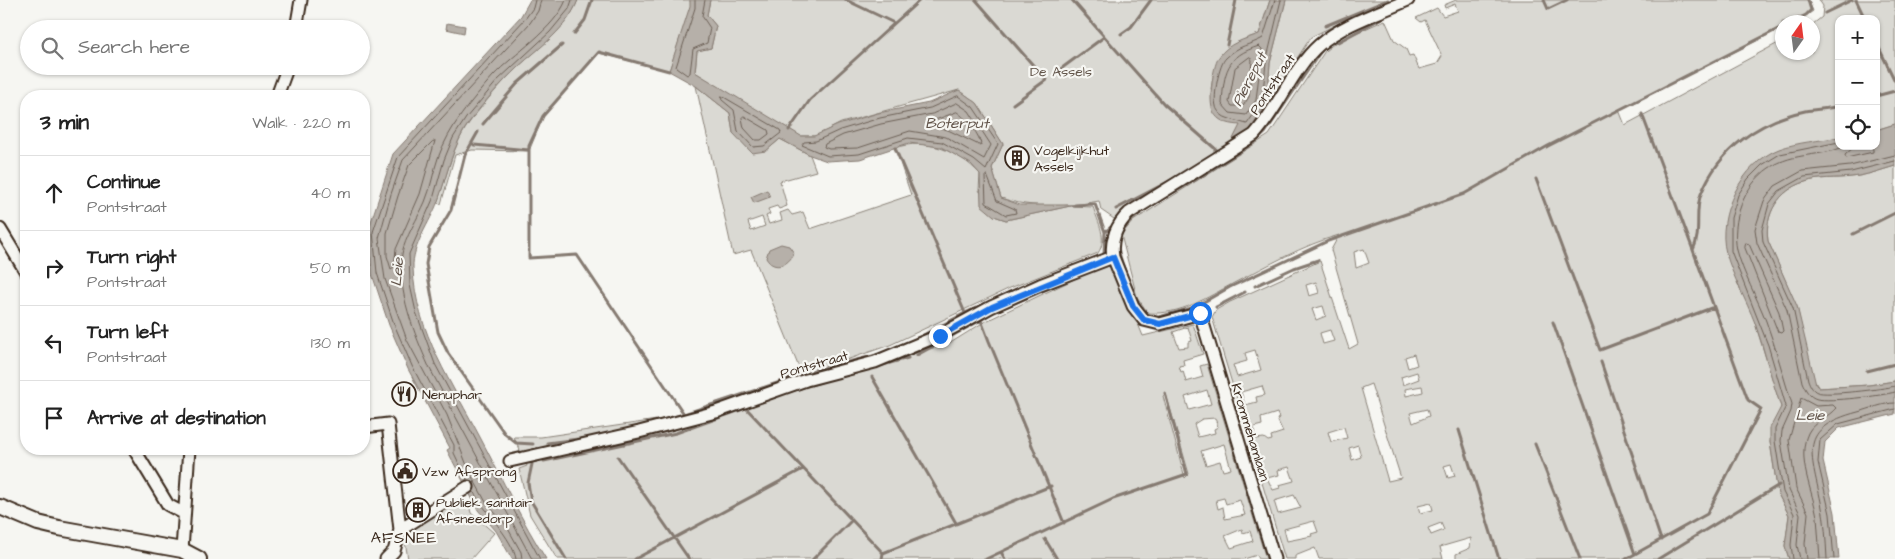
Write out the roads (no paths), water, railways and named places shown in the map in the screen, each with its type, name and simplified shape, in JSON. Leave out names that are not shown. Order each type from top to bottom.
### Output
[{"type":"street","points":[[298,20],[301,0]]},
{"type":"street","name":"Pontstraat","points":[[1200,313],[1160,324],[1144,320],[1133,306],[1113,257],[1115,233],[1122,219],[1254,135],[1266,122],[1318,46],[1334,33],[1408,0]]},
{"type":"street","points":[[279,90],[285,75]]},
{"type":"street","points":[[0,229],[20,262]]},
{"type":"street","name":"Pontstraat","points":[[510,461],[639,432],[716,412],[806,380],[875,362],[940,336],[992,307],[1040,285],[1113,257]]},
{"type":"street","name":"Krommehamlaan","points":[[1200,313],[1274,559]]},
{"type":"street","points":[[370,426],[388,424],[400,530],[394,551],[386,559]]},
{"type":"street","points":[[138,455],[168,505],[184,513]]},
{"type":"street","points":[[182,550],[189,455]]},
{"type":"street","points":[[400,530],[468,487]]},
{"type":"street","points":[[0,507],[38,523],[182,550],[200,559]]},
{"type":"water","name":"Leie","points":[[530,0],[578,0],[560,29],[499,86],[464,130],[455,150],[435,209],[418,242],[413,259],[413,268],[415,291],[421,314],[437,357],[520,515],[546,559],[512,559],[496,531],[478,510],[447,450],[450,448],[408,369],[389,325],[372,274],[370,252],[370,225],[393,154],[521,16]]},
{"type":"water","name":"Boterput","points":[[690,0],[710,0],[707,15],[716,26],[711,48],[697,51],[695,72],[801,136],[814,136],[838,125],[878,113],[929,103],[959,90],[977,103],[1003,144],[992,168],[1001,198],[1020,205],[1075,205],[1006,220],[994,216],[981,205],[980,174],[971,164],[941,147],[909,143],[860,159],[827,161],[810,155],[780,139],[766,151],[752,153],[733,133],[730,113],[696,86],[669,71],[690,6]]},
{"type":"water","name":"Piereput","points":[[1270,0],[1286,0],[1270,63],[1267,104],[1250,130],[1230,145],[1240,125],[1223,121],[1214,113],[1211,92],[1215,66],[1219,57],[1227,48],[1259,34]]},
{"type":"water","points":[[447,23],[465,26],[464,33],[446,29]]},
{"type":"water","name":"Leie","points":[[1895,124],[1895,166],[1862,175],[1845,178],[1816,179],[1805,182],[1781,197],[1775,204],[1768,222],[1768,241],[1797,306],[1816,385],[1819,388],[1869,385],[1895,381],[1895,414],[1839,428],[1825,442],[1823,461],[1835,513],[1839,559],[1789,559],[1785,546],[1789,515],[1778,494],[1770,442],[1770,428],[1781,407],[1755,323],[1726,253],[1725,223],[1735,192],[1743,178],[1766,156],[1779,149],[1801,143],[1835,138],[1835,150],[1880,150],[1880,129]]},
{"type":"water","points":[[767,190],[770,197],[754,203],[751,197]]},
{"type":"water","points":[[781,244],[789,246],[794,253],[785,264],[773,265],[766,258],[769,249]]},
{"type":"waterway","points":[[574,34],[585,20],[592,0]]},
{"type":"waterway","points":[[846,0],[894,23]]},
{"type":"waterway","points":[[789,130],[810,100],[920,0]]},
{"type":"waterway","points":[[976,0],[1046,80],[1013,104]]},
{"type":"waterway","points":[[1072,0],[1164,104],[1219,152],[1217,153]]},
{"type":"waterway","points":[[1121,34],[1131,27],[1151,0]]},
{"type":"waterway","points":[[1227,45],[1236,0]]},
{"type":"waterway","points":[[1325,26],[1388,0]]},
{"type":"waterway","points":[[1544,0],[1548,9],[1567,0]]},
{"type":"waterway","points":[[1806,15],[1811,10],[1808,0]]},
{"type":"waterway","points":[[1825,13],[1852,0]]},
{"type":"waterway","points":[[1856,0],[1863,15]]},
{"type":"waterway","points":[[1338,42],[1382,18]]},
{"type":"waterway","points":[[1133,291],[1141,308],[1152,319],[1195,307],[1230,287],[1328,241],[1464,194],[1548,146],[1775,31]]},
{"type":"waterway","points":[[1058,71],[1104,37]]},
{"type":"waterway","points":[[483,124],[517,84],[562,45]]},
{"type":"waterway","points":[[1880,50],[1895,81]]},
{"type":"waterway","points":[[1194,181],[1255,142],[1265,133],[1321,51]]},
{"type":"waterway","points":[[669,71],[599,52],[543,116],[529,146],[529,258],[577,255],[684,414],[801,375]]},
{"type":"waterway","points":[[1880,95],[1895,91]]},
{"type":"waterway","points":[[1626,559],[1707,514],[1761,409],[1748,400],[1693,250],[1696,243],[1698,208],[1701,194],[1718,163],[1742,139],[1772,122],[1788,116],[1805,111],[1835,107]]},
{"type":"waterway","points":[[1642,114],[1693,250]]},
{"type":"waterway","points":[[478,132],[465,155],[451,210],[429,247],[426,264],[438,332],[448,353],[505,434],[516,443],[533,444]]},
{"type":"waterway","points":[[474,145],[529,150]]},
{"type":"waterway","points":[[895,148],[965,313],[914,340]]},
{"type":"waterway","points":[[1116,209],[1177,177]]},
{"type":"waterway","points":[[1536,179],[1600,350],[1714,307]]},
{"type":"waterway","points":[[1129,283],[1118,249],[1121,235],[1127,225],[1146,209],[1190,183]]},
{"type":"waterway","points":[[1075,205],[1095,204],[1105,232],[1111,227]]},
{"type":"waterway","points":[[1853,234],[1895,213]]},
{"type":"waterway","points":[[1104,255],[1105,232]]},
{"type":"waterway","points":[[1255,286],[1294,268],[1318,260]]},
{"type":"waterway","points":[[1006,294],[1039,279]]},
{"type":"waterway","points":[[1005,307],[1066,281]]},
{"type":"waterway","points":[[1216,307],[1245,292]]},
{"type":"waterway","points":[[965,313],[989,302]]},
{"type":"waterway","points":[[988,315],[981,320],[1064,523]]},
{"type":"waterway","points":[[917,355],[981,320]]},
{"type":"waterway","points":[[1553,322],[1635,554]]},
{"type":"waterway","points":[[812,371],[881,354]]},
{"type":"waterway","points":[[843,376],[908,358]]},
{"type":"waterway","points":[[1601,362],[1661,540]]},
{"type":"waterway","points":[[1867,371],[1895,364]]},
{"type":"waterway","points":[[872,377],[956,523]]},
{"type":"waterway","points":[[806,386],[820,382]]},
{"type":"waterway","points":[[986,559],[1113,499],[1187,474],[1165,393]]},
{"type":"waterway","points":[[544,461],[676,433],[746,408],[883,553]]},
{"type":"waterway","points":[[670,418],[684,414]]},
{"type":"waterway","points":[[1459,430],[1499,559]]},
{"type":"waterway","points":[[547,443],[586,438]]},
{"type":"waterway","points":[[1535,444],[1580,559]]},
{"type":"waterway","points":[[618,457],[689,559]]},
{"type":"waterway","points":[[532,464],[528,483],[531,501],[566,559]]},
{"type":"waterway","points":[[635,559],[803,469]]},
{"type":"waterway","points":[[1658,559],[1779,485]]},
{"type":"waterway","points":[[882,559],[883,553],[1051,486]]},
{"type":"waterway","points":[[813,559],[852,520]]},
{"type":"waterway","points":[[1045,539],[1057,559]]},
{"type":"waterway","points":[[1001,552],[1005,559]]},
{"type":"place","name":"Vogelkijkhut Assels","points":[[1017,158]]},
{"type":"place","name":"Nenuphar","points":[[404,394]]},
{"type":"place","name":"Vzw Afsprong","points":[[405,471]]},
{"type":"place","name":"Publiek sanitair Afsneedorp","points":[[418,510]]},
{"type":"district","name":"AFSNEE","points":[[404,537]]},
{"type":"park label","name":"De Assels","points":[[1061,71]]}]
